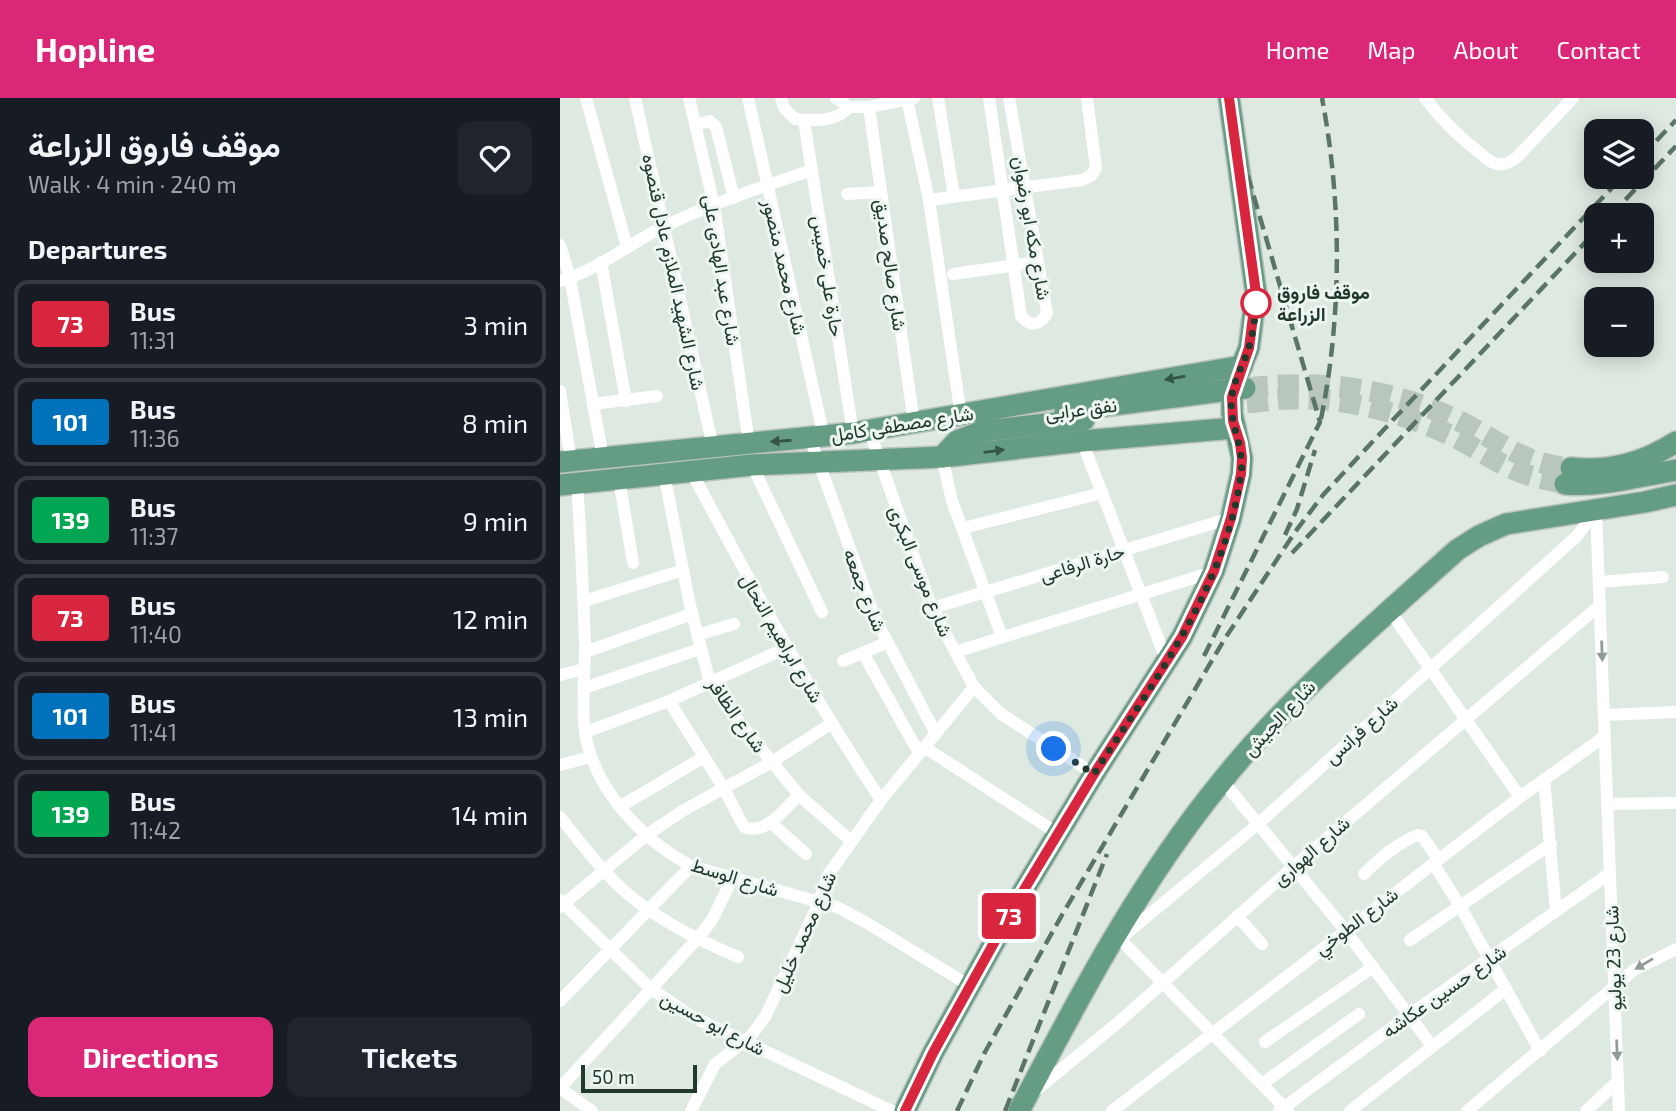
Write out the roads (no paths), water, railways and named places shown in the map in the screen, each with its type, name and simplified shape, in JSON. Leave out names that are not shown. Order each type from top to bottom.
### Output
[{"type":"main road","points":[[905,1111],[933,1053],[1057,833],[1182,637],[1214,571],[1231,518],[1241,474],[1240,443],[1235,428],[1242,366],[1253,330],[1256,293],[1229,98]]},
{"type":"main road","name":"شارع مصطفى كامل","points":[[566,462],[861,432],[1242,366]]},
{"type":"main road","name":"نفق عرابى","points":[[914,423],[973,423],[1240,396]]},
{"type":"main road","name":"نفق عرابى","points":[[942,457],[957,441],[983,431],[1240,396]]},
{"type":"main road","name":"شارع مصطفى كامل","points":[[568,484],[752,465],[942,457],[1082,441],[1235,428]]},
{"type":"main road","points":[[1676,442],[1658,454],[1627,465],[1568,476],[1588,486],[1611,484],[1676,470]]},
{"type":"main road","name":"شارع الجيش","points":[[1022,1105],[1117,936],[1203,805],[1278,716],[1325,669],[1457,550],[1479,536],[1516,522],[1676,495]]},
{"type":"street","points":[[586,98],[627,247]]},
{"type":"street","name":"شارع الشهيد الملازم عادل قنصوه","points":[[635,98],[713,447]]},
{"type":"street","name":"شارع عبد الهادى على","points":[[689,98],[714,205],[748,443]]},
{"type":"street","name":"شارع محمد منصور","points":[[748,98],[817,438]]},
{"type":"street","points":[[781,98],[789,115],[796,119],[834,118],[843,115],[849,107]]},
{"type":"street","points":[[836,98],[849,107],[869,107],[911,99],[961,416]]},
{"type":"street","points":[[938,98],[954,196]]},
{"type":"street","name":"شارع مكه ابو رضوان","points":[[989,98],[1021,316],[1027,323],[1035,324],[1043,321],[1047,313],[1009,98]]},
{"type":"street","points":[[929,200],[1082,180],[1091,176],[1096,168],[1087,98]]},
{"type":"street","points":[[1425,98],[1462,140],[1494,163],[1502,164],[1513,161],[1573,98]]},
{"type":"street","name":"شارع صالح صديق","points":[[869,107],[914,423]]},
{"type":"street","name":"حارة على خميس","points":[[804,120],[861,432]]},
{"type":"street","points":[[695,125],[710,121],[716,127],[734,198]]},
{"type":"street","points":[[565,280],[663,226],[812,170]]},
{"type":"street","points":[[846,194],[881,192]]},
{"type":"street","points":[[560,245],[603,458]]},
{"type":"street","points":[[601,262],[626,401]]},
{"type":"street","points":[[953,274],[1038,262]]},
{"type":"street","points":[[560,391],[566,462]]},
{"type":"street","points":[[593,404],[657,396]]},
{"type":"street","name":"شارع موسى البكرى","points":[[861,432],[879,459],[932,608],[974,687],[1001,714],[1094,774]]},
{"type":"street","name":"شارع جمعه","points":[[817,438],[817,461],[866,597],[886,643],[936,734]]},
{"type":"street","points":[[1082,441],[1167,662]]},
{"type":"street","points":[[942,457],[952,500],[1002,638]]},
{"type":"street","points":[[752,465],[822,612]]},
{"type":"street","name":"شارع ابراهيم النحال","points":[[691,471],[786,648],[881,800]]},
{"type":"street","name":"شارع الظافر","points":[[664,474],[692,614],[710,683],[770,763],[799,795],[851,841]]},
{"type":"street","points":[[619,479],[633,563]]},
{"type":"street","name":"شارع الوسط","points":[[568,484],[584,601],[586,732],[591,757],[600,777],[621,806],[672,855],[691,866],[732,880],[837,907],[970,986]]},
{"type":"street","points":[[963,528],[1102,494]]},
{"type":"street","name":"شارع 23 يوليو","points":[[1593,510],[1597,535],[1605,715],[1619,1111]]},
{"type":"street","name":"شارع فرانس","points":[[1117,936],[1258,824],[1577,536],[1587,524],[1593,510]]},
{"type":"street","name":"حارة الرفاعى","points":[[932,608],[1231,518]]},
{"type":"street","points":[[1577,536],[1597,535]]},
{"type":"street","points":[[584,601],[683,570]]},
{"type":"street","points":[[955,652],[1214,571]]},
{"type":"street","points":[[1599,582],[1663,578]]},
{"type":"street","name":"شارع الهوارى","points":[[1022,1105],[1071,1059],[1121,1020],[1292,867],[1600,605]]},
{"type":"street","points":[[1390,611],[1520,797]]},
{"type":"street","points":[[585,652],[692,614]]},
{"type":"street","points":[[697,635],[734,624]]},
{"type":"street","points":[[843,662],[886,643]]},
{"type":"street","points":[[586,732],[669,701],[786,648]]},
{"type":"street","points":[[584,688],[700,649]]},
{"type":"street","points":[[863,653],[922,750],[1057,833]]},
{"type":"street","points":[[560,675],[584,669]]},
{"type":"street","name":"شارع محمد خليل","points":[[691,1111],[715,1064],[756,1031],[765,1017],[819,902],[828,875],[881,800],[974,687]]},
{"type":"street","points":[[669,701],[723,787],[744,827],[754,831],[764,828],[799,795]]},
{"type":"street","points":[[1605,715],[1676,712]]},
{"type":"street","points":[[561,903],[648,834],[723,787],[770,763],[832,723]]},
{"type":"street","name":"شارع الطوخي","points":[[1112,1111],[1127,1106],[1212,1032],[1520,797],[1605,736]]},
{"type":"street","points":[[560,765],[591,757]]},
{"type":"street","points":[[621,806],[704,757]]},
{"type":"street","points":[[1544,779],[1556,911]]},
{"type":"street","points":[[1223,780],[1345,930],[1432,1046]]},
{"type":"street","points":[[1607,804],[1676,803]]},
{"type":"street","points":[[560,817],[603,869],[628,894],[649,910],[737,957]]},
{"type":"street","points":[[770,822],[806,853]]},
{"type":"street","points":[[1364,874],[1381,857],[1406,839],[1422,836],[1540,1051]]},
{"type":"street","points":[[1410,940],[1551,844]]},
{"type":"street","points":[[560,1001],[691,866]]},
{"type":"street","name":"شارع حسين عكاشه","points":[[1284,1110],[1409,1014],[1610,873]]},
{"type":"street","points":[[592,1111],[560,1088],[698,938],[712,920],[732,880]]},
{"type":"street","name":"شارع ابو حسين","points":[[561,903],[650,988],[691,1016],[891,1111]]},
{"type":"street","points":[[1237,916],[1262,944]]},
{"type":"street","points":[[1117,936],[1262,1084],[1284,1110]]},
{"type":"street","points":[[1467,1111],[1634,970],[1676,948]]},
{"type":"street","points":[[1265,1042],[1373,967]]},
{"type":"street","points":[[1350,1111],[1506,989]]},
{"type":"street","points":[[1262,1084],[1359,1014]]},
{"type":"street","points":[[1586,1111],[1618,1082]]},
{"type":"tunnel","points":[[1247,388],[1274,385],[1329,386],[1382,394],[1434,410],[1459,421],[1525,457],[1571,468]]},
{"type":"tunnel","points":[[1247,403],[1311,399],[1373,408],[1433,428],[1515,470],[1565,484]]},
{"type":"railway","points":[[1204,656],[1320,422],[1225,98]]},
{"type":"railway","points":[[1321,419],[1333,340],[1337,259],[1333,178],[1322,98]]},
{"type":"railway","points":[[1654,143],[1676,120]]},
{"type":"railway","points":[[1622,203],[1676,146]]},
{"type":"railway","points":[[957,1111],[985,1052],[1062,915],[1224,640],[1295,532],[1323,495],[1611,189]]},
{"type":"railway","points":[[1292,553],[1584,244]]},
{"type":"railway","points":[[1285,535],[1297,509],[1315,450]]},
{"type":"railway","points":[[1005,1111],[1107,854]]},
{"type":"place","name":"موقف فاروق الزراعة","points":[[1256,303]]}]
